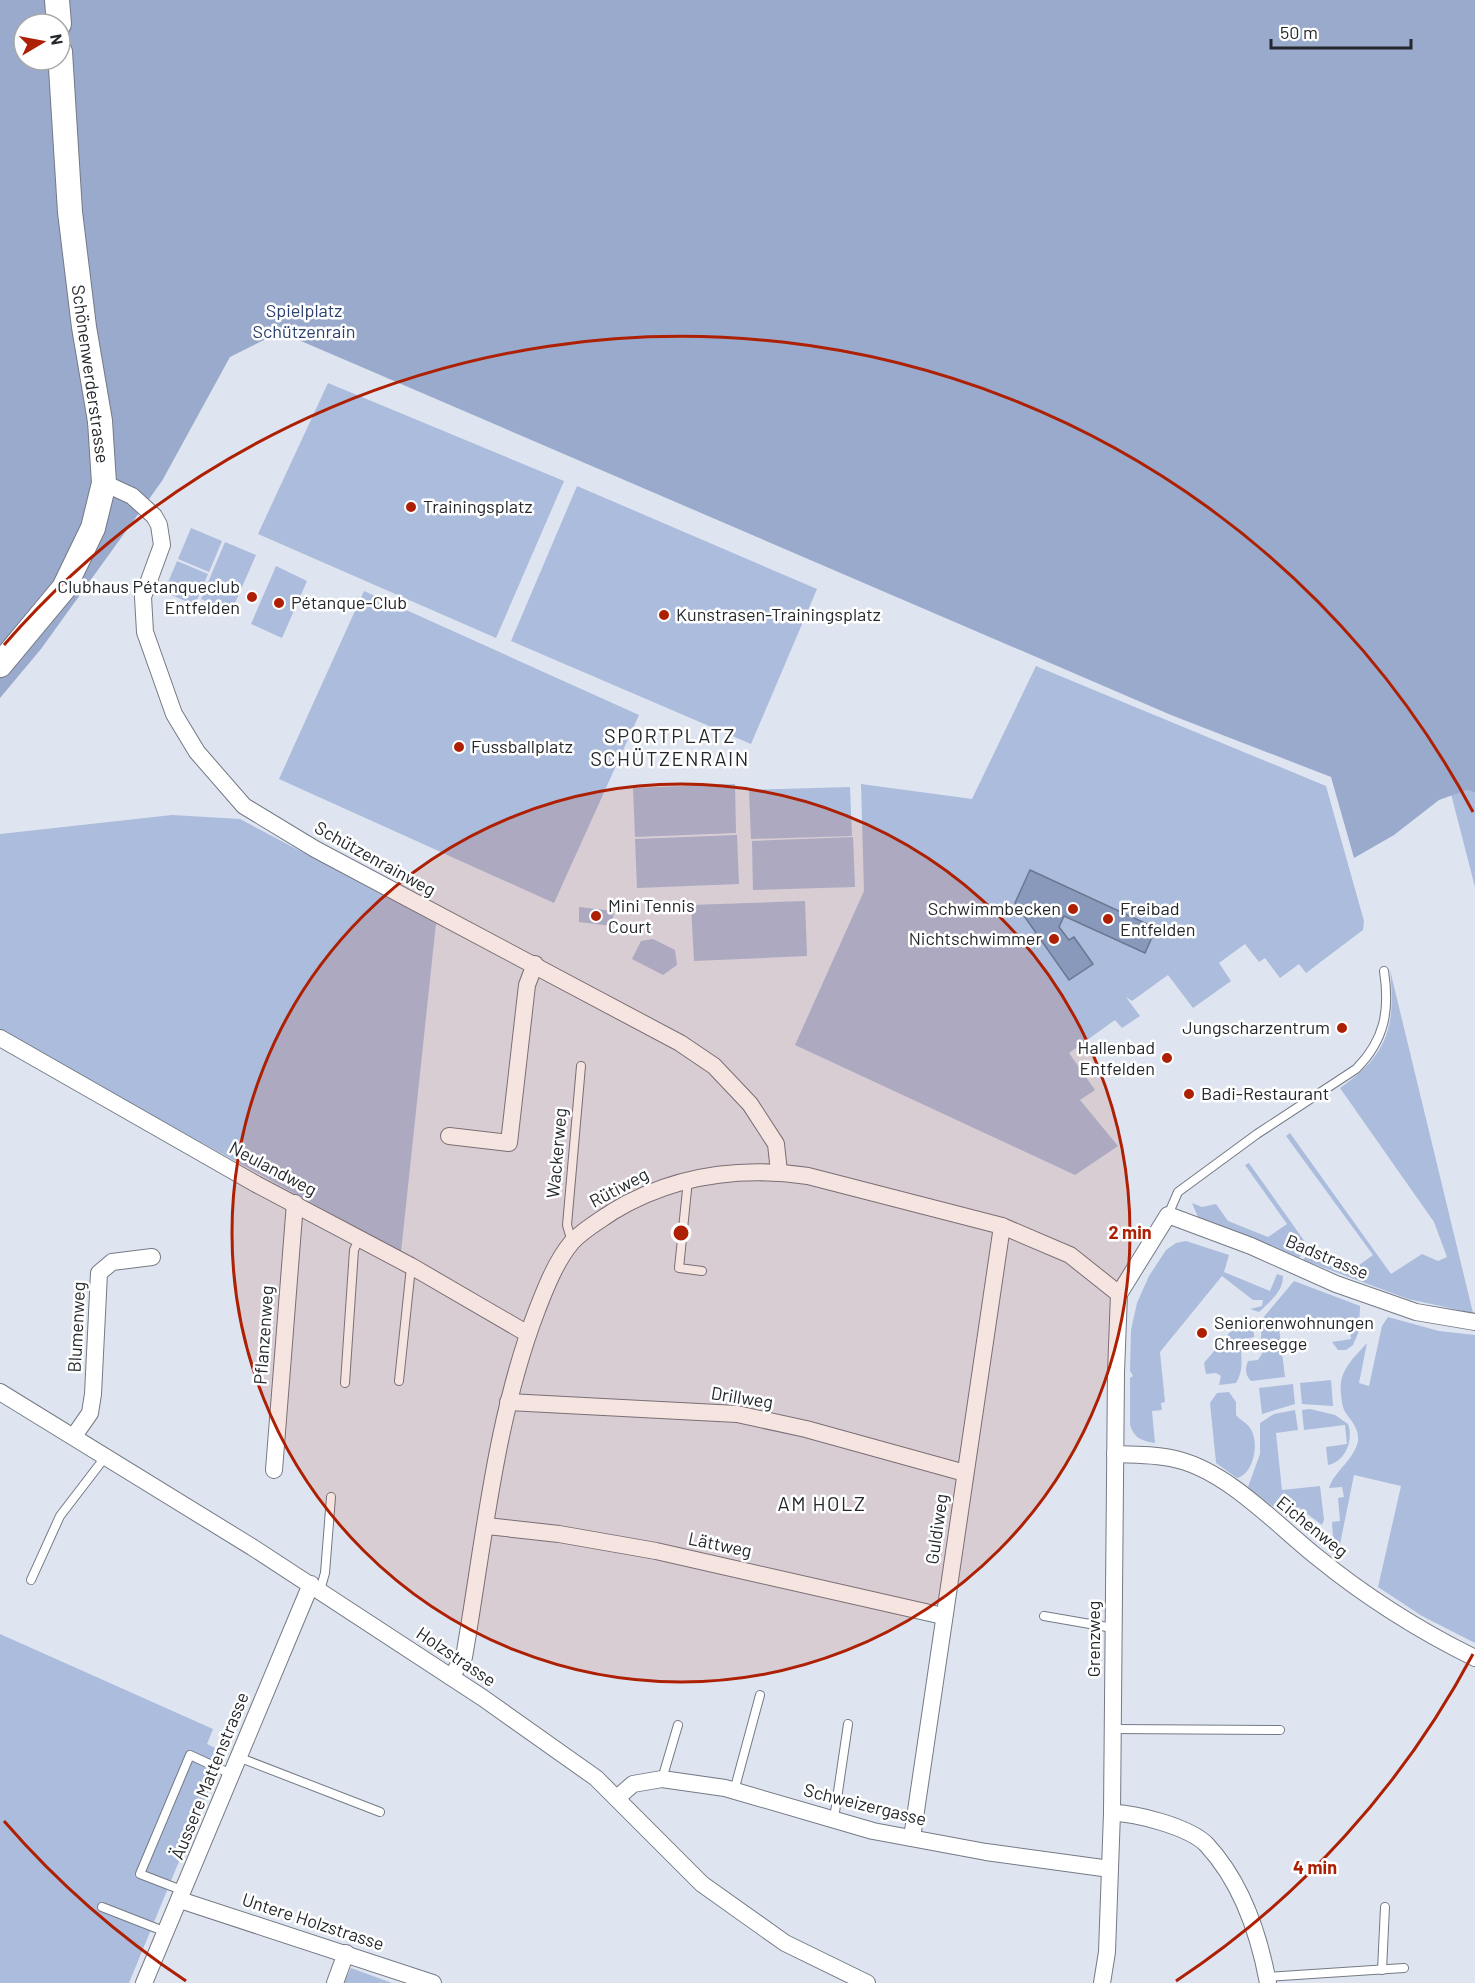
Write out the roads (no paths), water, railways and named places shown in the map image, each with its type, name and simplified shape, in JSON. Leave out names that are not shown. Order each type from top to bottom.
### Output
[{"type":"street","name":"Schönenwerderstrasse","points":[[0,665],[64,588],[93,528],[104,483],[100,421],[84,327],[70,212],[61,72]]},
{"type":"street","name":"Schützenrainweg","points":[[104,483],[132,496],[154,516],[159,525],[162,545],[143,597],[145,632],[174,714],[216,776],[244,806],[315,849],[680,1043],[714,1066],[750,1104],[777,1144],[779,1172]]},
{"type":"street","points":[[449,1136],[508,1143],[527,985],[535,964]]},
{"type":"street","name":"Neulandweg","points":[[0,1038],[256,1184],[296,1203],[411,1266],[528,1334]]},
{"type":"street","name":"Rütiweg","points":[[451,1677],[464,1657],[508,1402],[528,1334],[548,1282],[572,1242],[594,1223],[645,1194],[688,1179],[715,1173],[779,1172],[808,1176],[1002,1226],[1070,1255],[1119,1294]]},
{"type":"street","name":"Pflanzenweg","points":[[274,1470],[296,1203]]},
{"type":"street","points":[[1119,1294],[1168,1215]]},
{"type":"street","name":"Badstrasse","points":[[1168,1215],[1251,1246],[1354,1290],[1416,1312],[1475,1322]]},
{"type":"street","name":"Guldiweg","points":[[912,1838],[1002,1226]]},
{"type":"street","name":"Blumenweg","points":[[74,1436],[90,1413],[93,1394],[99,1273],[112,1262],[152,1257]]},
{"type":"street","name":"Grenzweg","points":[[1102,1983],[1107,1952],[1112,1813],[1115,1454],[1119,1294]]},
{"type":"street","name":"Holzstrasse","points":[[0,1392],[107,1456],[315,1587],[451,1677],[596,1778],[702,1884],[785,1943],[867,1983]]},
{"type":"street","name":"Drillweg","points":[[508,1402],[737,1414],[806,1429],[965,1473]]},
{"type":"street","name":"Eichenweg","points":[[1115,1454],[1179,1460],[1207,1473],[1237,1491],[1318,1558],[1389,1611],[1475,1658]]},
{"type":"street","name":"Lättweg","points":[[486,1526],[560,1534],[656,1551],[943,1616]]},
{"type":"street","name":"Äussere Mattenstrasse","points":[[144,1983],[238,1757],[315,1587]]},
{"type":"street","name":"Schweizergasse","points":[[616,1798],[633,1784],[662,1779],[734,1791],[873,1831],[1087,1868],[1110,1869]]},
{"type":"street","points":[[1112,1813],[1133,1813],[1168,1825],[1205,1844],[1223,1867],[1246,1907],[1261,1949],[1267,1980]]},
{"type":"street","name":"Untere Holzstrasse","points":[[182,1895],[433,1983]]},
{"type":"street","points":[[335,1983],[346,1953]]},
{"type":"lane","points":[[1168,1215],[1178,1192],[1260,1132],[1356,1069],[1367,1058],[1380,1036],[1388,1010],[1384,971]]},
{"type":"lane","name":"Wackerweg","points":[[572,1242],[567,1225],[581,1066]]},
{"type":"lane","points":[[688,1179],[679,1268],[702,1271]]},
{"type":"lane","points":[[345,1383],[354,1250],[359,1239]]},
{"type":"lane","points":[[399,1381],[411,1266]]},
{"type":"lane","points":[[32,1580],[60,1516],[107,1456]]},
{"type":"lane","points":[[315,1587],[325,1573],[331,1497]]},
{"type":"lane","points":[[1044,1616],[1113,1629]]},
{"type":"lane","points":[[734,1791],[760,1695]]},
{"type":"lane","points":[[834,1819],[848,1724]]},
{"type":"lane","points":[[662,1779],[678,1725]]},
{"type":"lane","points":[[1113,1729],[1280,1730]]},
{"type":"lane","points":[[182,1895],[140,1874],[190,1755],[231,1774]]},
{"type":"lane","points":[[238,1757],[380,1812]]},
{"type":"lane","points":[[102,1907],[166,1932]]},
{"type":"lane","points":[[1382,1970],[1385,1907]]},
{"type":"lane","points":[[1267,1980],[1404,1968]]},
{"type":"place","name":"Trainingsplatz","points":[[411,507]]},
{"type":"place","name":"Clubhaus Pétanqueclub Entfelden","points":[[252,597]]},
{"type":"place","name":"Pétanque-Club","points":[[279,603]]},
{"type":"place","name":"Kunstrasen-Trainingsplatz","points":[[664,615]]},
{"type":"place","name":"Fussballplatz","points":[[459,747]]},
{"type":"place","name":"Schwimmbecken","points":[[1073,909]]},
{"type":"place","name":"Mini Tennis Court","points":[[596,916]]},
{"type":"place","name":"Freibad Entfelden","points":[[1108,919]]},
{"type":"place","name":"Nichtschwimmer","points":[[1054,939]]},
{"type":"place","name":"Jungscharzentrum","points":[[1342,1028]]},
{"type":"place","name":"Hallenbad Entfelden","points":[[1167,1058]]},
{"type":"place","name":"Badi-Restaurant","points":[[1189,1094]]},
{"type":"place","name":"Seniorenwohnungen Chreesegge","points":[[1202,1333]]},
{"type":"district","name":"SPORTPLATZ SCHÜTZENRAIN","points":[[670,748]]},
{"type":"district","name":"AM HOLZ","points":[[822,1504]]},
{"type":"park label","name":"Spielplatz Schützenrain","points":[[304,321]]}]
